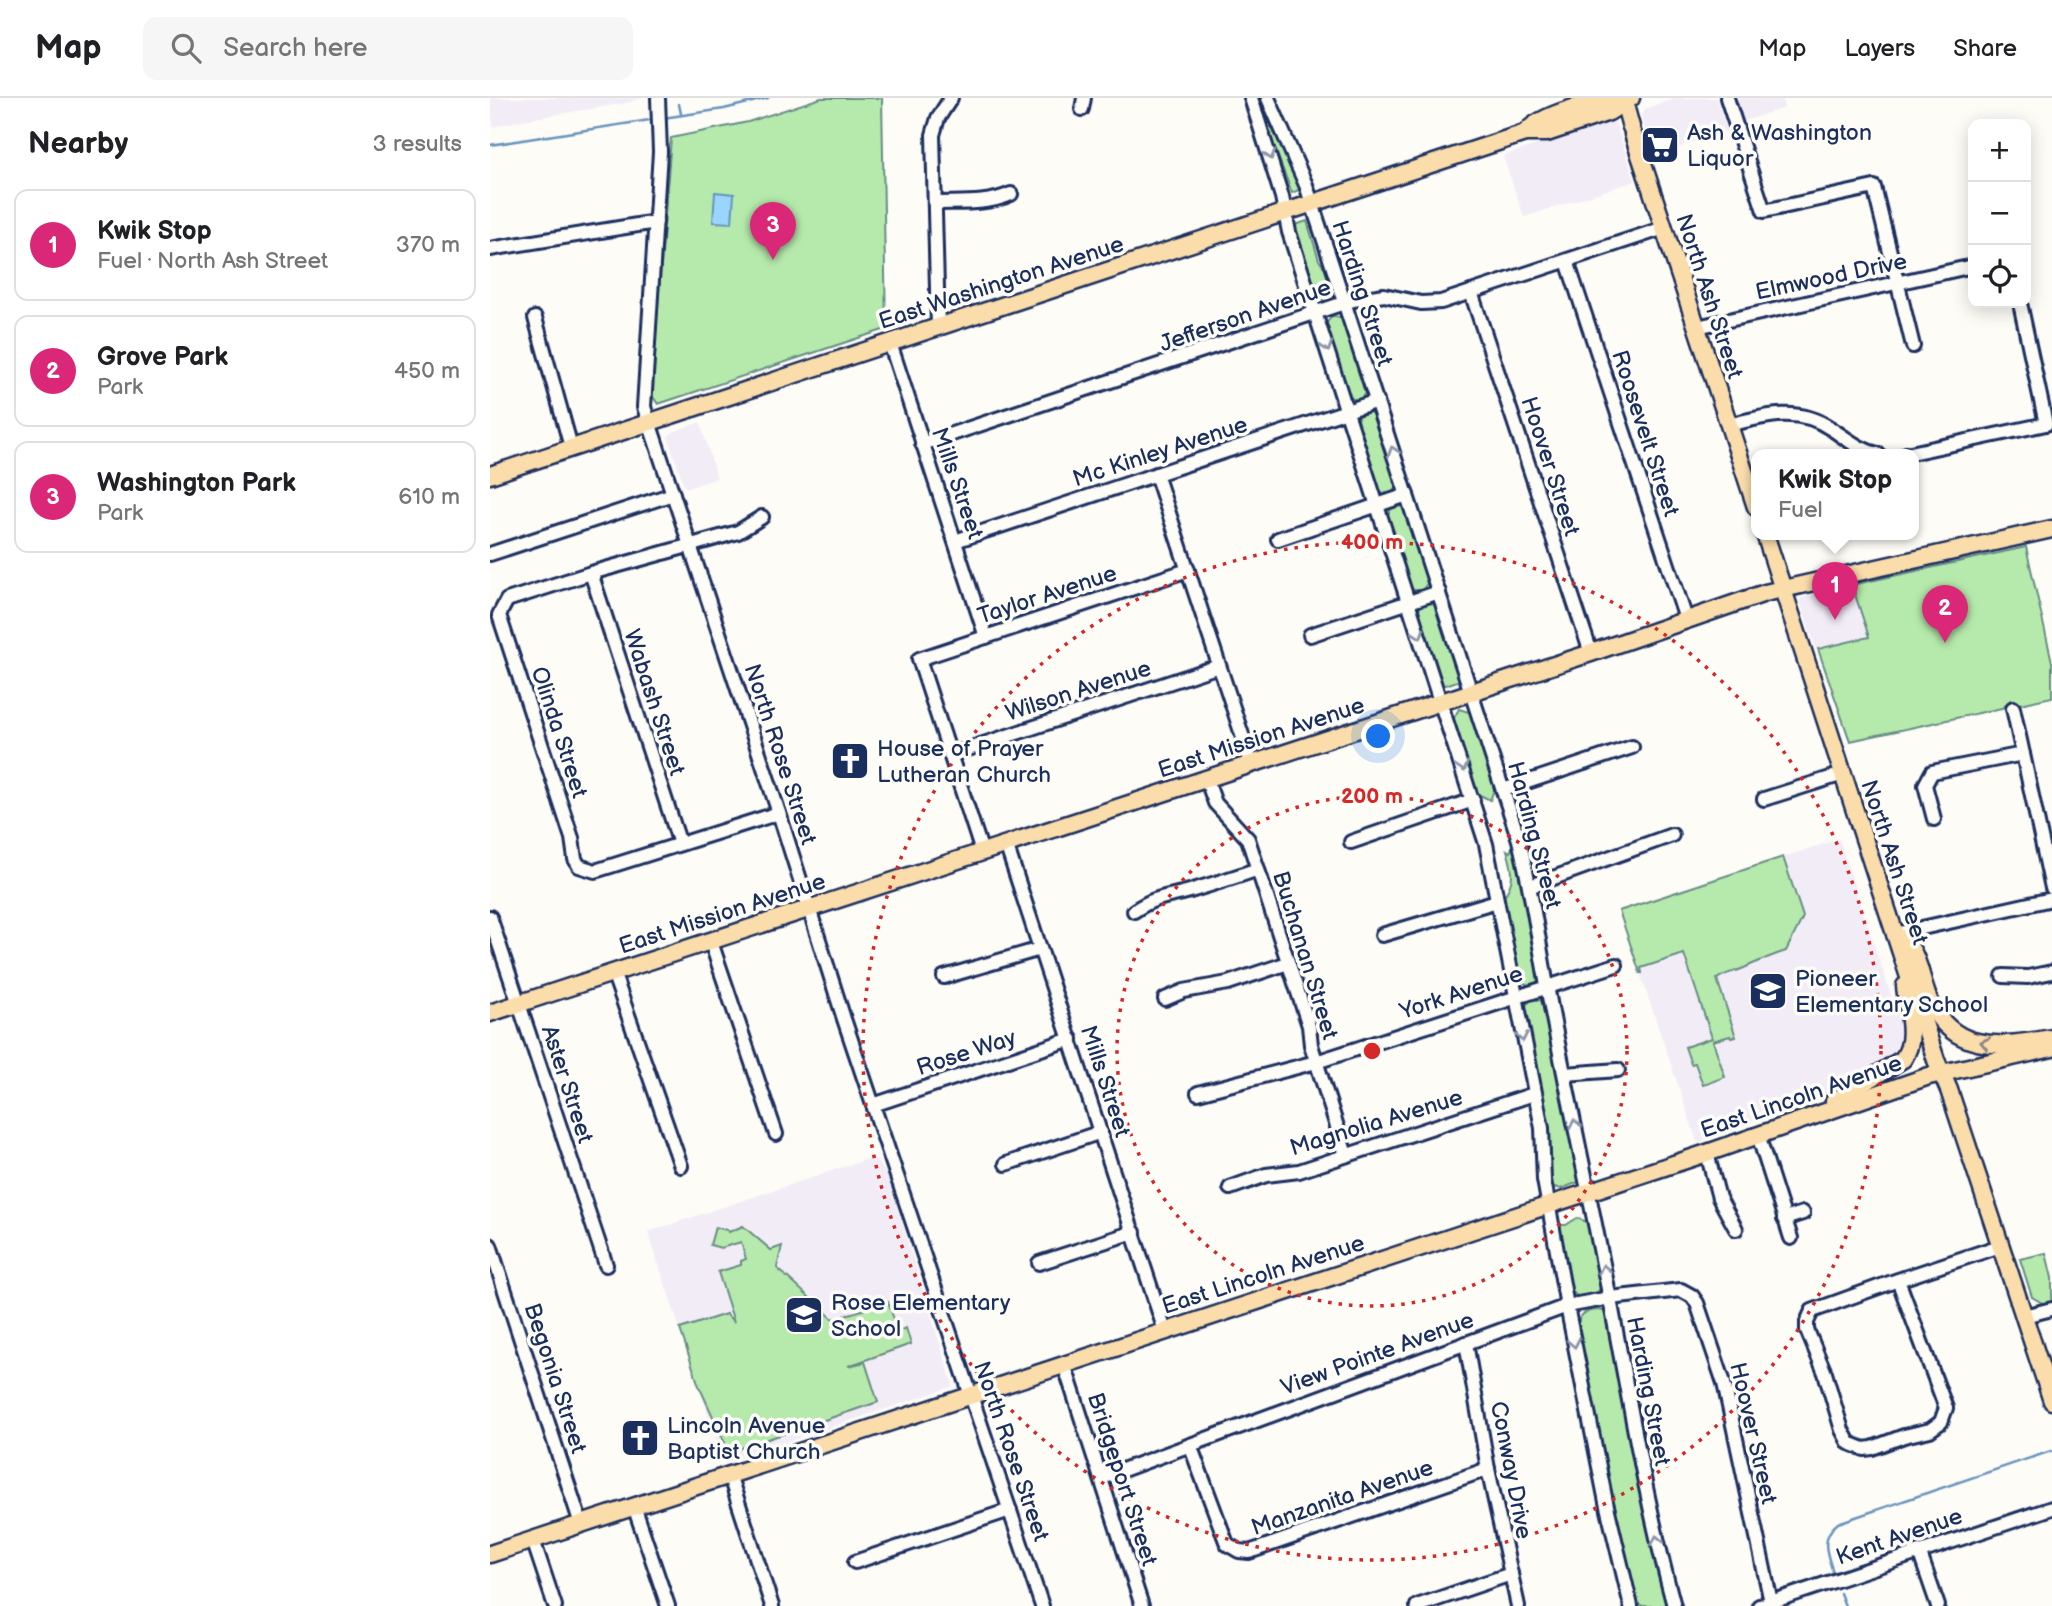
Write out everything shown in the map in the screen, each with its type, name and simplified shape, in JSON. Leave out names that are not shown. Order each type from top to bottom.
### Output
[{"type":"main road","name":"East Washington Avenue","points":[[490,475],[571,446],[650,423],[1525,133],[1535,122],[1588,104],[1609,99],[1626,99]]},
{"type":"main road","name":"North Ash Street","points":[[1626,99],[1632,130],[1751,492]]},
{"type":"main road","name":"East Mission Avenue","points":[[490,1013],[1782,589],[2052,529]]},
{"type":"main road","name":"North Ash Street","points":[[1767,540],[1900,952],[2052,1401]]},
{"type":"main road","points":[[1895,934],[1911,949],[1936,1013],[1966,1039],[1995,1046],[2052,1038]]},
{"type":"main road","points":[[1801,1121],[1903,1059],[1908,1051],[1911,1037],[1900,952]]},
{"type":"main road","name":"East Lincoln Avenue","points":[[490,1554],[1707,1153],[1928,1076],[1943,1075],[2052,1048]]},
{"type":"street","points":[[938,327],[934,134],[938,118],[951,98]]},
{"type":"street","points":[[1251,98],[1269,151],[1289,232],[1486,844],[1514,997],[1542,1128],[1544,1180],[1567,1306],[1606,1503],[1631,1606]]},
{"type":"street","name":"Harding Street","points":[[1268,98],[1311,203],[1345,303],[1503,790],[1531,886],[1547,986],[1610,1298],[1632,1428],[1674,1606]]},
{"type":"street","points":[[1727,98],[1764,211],[1874,187],[1913,346]]},
{"type":"street","name":"North Rose Street","points":[[658,101],[660,135],[644,407],[873,1105],[1042,1606]]},
{"type":"street","points":[[934,203],[983,202],[998,200],[1011,194]]},
{"type":"street","points":[[490,249],[656,222]]},
{"type":"street","name":"Jefferson Avenue","points":[[922,444],[1345,303],[1384,295],[1432,303],[1664,228]]},
{"type":"street","name":"Roosevelt Street","points":[[1567,261],[1686,619]]},
{"type":"street","name":"Elmwood Drive","points":[[1697,327],[1968,267]]},
{"type":"street","name":"Hoover Street","points":[[1471,292],[1591,653]]},
{"type":"street","points":[[1919,451],[2046,424],[2021,308]]},
{"type":"street","points":[[535,318],[571,446]]},
{"type":"street","name":"Mills Street","points":[[890,343],[986,637]]},
{"type":"street","name":"Mc Kinley Avenue","points":[[956,541],[1377,401]]},
{"type":"street","points":[[1729,425],[1779,414],[1806,416],[1864,449]]},
{"type":"street","points":[[1156,474],[1251,762]]},
{"type":"street","points":[[490,554],[673,494]]},
{"type":"street","points":[[1278,539],[1407,495]]},
{"type":"street","points":[[591,573],[738,532],[762,517]]},
{"type":"street","name":"Taylor Avenue","points":[[950,755],[919,659],[1188,570]]},
{"type":"street","name":"Olinda Street","points":[[591,573],[507,600],[499,615],[572,838],[575,859],[579,866],[595,871],[680,844]]},
{"type":"street","name":"Wabash Street","points":[[591,573],[680,844]]},
{"type":"street","points":[[1310,635],[1439,592]]},
{"type":"street","name":"Wilson Avenue","points":[[950,755],[1219,666]]},
{"type":"street","points":[[2013,708],[2052,888]]},
{"type":"street","points":[[1503,790],[1632,747]]},
{"type":"street","points":[[1934,820],[1925,785],[1931,772],[2023,754]]},
{"type":"street","points":[[950,755],[982,852]]},
{"type":"street","points":[[1763,799],[1843,774]]},
{"type":"street","name":"Buchanan Street","points":[[1206,778],[1215,803],[1248,839],[1309,1026],[1317,1062],[1346,1155]]},
{"type":"street","points":[[1351,842],[1473,800]]},
{"type":"street","points":[[680,844],[779,814]]},
{"type":"street","points":[[1531,886],[1672,835]]},
{"type":"street","name":"Mills Street","points":[[1006,844],[1165,1331]]},
{"type":"street","points":[[1134,911],[1163,896],[1187,892],[1258,869]]},
{"type":"street","points":[[1895,934],[2052,899]]},
{"type":"street","points":[[1382,935],[1497,901]]},
{"type":"street","name":"Aster Street","points":[[490,917],[606,1265]]},
{"type":"street","points":[[711,942],[776,1134]]},
{"type":"street","points":[[944,977],[1040,949]]},
{"type":"street","points":[[1165,999],[1184,991],[1228,983],[1289,962]]},
{"type":"street","name":"York Avenue","points":[[1198,1094],[1317,1062],[1616,965]]},
{"type":"street","points":[[613,972],[681,1166]]},
{"type":"street","points":[[2003,976],[2028,977],[2052,972]]},
{"type":"street","name":"Rose Way","points":[[873,1105],[1071,1039]]},
{"type":"street","points":[[1565,1073],[1618,1070]]},
{"type":"street","name":"Magnolia Avenue","points":[[1230,1188],[1266,1175],[1299,1171],[1534,1094]]},
{"type":"street","points":[[1006,1164],[1101,1132]]},
{"type":"street","points":[[1758,1135],[1791,1238]]},
{"type":"street","points":[[1707,1153],[1719,1198],[1736,1229]]},
{"type":"street","points":[[1784,1219],[1803,1213]]},
{"type":"street","points":[[1038,1263],[1134,1232]]},
{"type":"street","name":"Begonia Street","points":[[490,1245],[581,1524]]},
{"type":"street","points":[[1898,1280],[1946,1408],[1941,1422],[1930,1430],[1864,1449],[1849,1443],[1842,1430],[1825,1373],[1807,1329],[1807,1322],[1815,1308],[1898,1280],[2000,1246]]},
{"type":"street","name":"Hoover Street","points":[[1674,1290],[1681,1290],[1692,1296],[1697,1303],[1724,1382],[1765,1604]]},
{"type":"street","name":"View Pointe Avenue","points":[[1101,1478],[1567,1306],[1674,1290]]},
{"type":"street","points":[[2024,1315],[2052,1309]]},
{"type":"street","name":"Conway Drive","points":[[1466,1343],[1488,1469],[1518,1606]]},
{"type":"street","name":"Bridgeport Street","points":[[1064,1364],[1142,1606]]},
{"type":"street","name":"Manzanita Avenue","points":[[1190,1445],[1227,1544],[1239,1552],[1249,1552],[1488,1469]]},
{"type":"street","points":[[729,1474],[772,1606]]},
{"type":"street","points":[[634,1506],[667,1606]]},
{"type":"street","name":"Kent Avenue","points":[[1765,1604],[2052,1508]]},
{"type":"street","points":[[855,1562],[1010,1510]]},
{"type":"street","points":[[533,1540],[555,1606]]},
{"type":"street","points":[[1919,1551],[1938,1606]]},
{"type":"street","points":[[1417,1606],[1511,1574]]},
{"type":"shaded area","points":[[490,98],[641,98],[493,127]]},
{"type":"shaded area","points":[[1677,98],[1716,98],[1727,131],[1653,156],[1641,115],[1647,108]]},
{"type":"shaded area","points":[[1736,98],[1782,98],[1784,108],[1744,121]]},
{"type":"shaded area","points":[[1611,120],[1615,122],[1635,181],[1524,217],[1503,156]]},
{"type":"shaded area","points":[[700,422],[717,478],[688,488],[684,486],[668,437],[673,432]]},
{"type":"shaded area","points":[[1852,586],[1869,638],[1816,649],[1801,598]]},
{"type":"shaded area","name":"Pioneer Elementary School","points":[[1839,839],[1906,1040],[1901,1050],[1812,1101],[1713,1134],[1698,1144],[1619,911]]},
{"type":"shaded area","name":"Rose Elementary School","points":[[874,1157],[886,1173],[953,1385],[724,1463],[648,1232]]},
{"type":"green space","points":[[821,98],[882,98],[886,329],[658,404],[651,394],[671,138],[748,122]]},
{"type":"green space","points":[[1258,104],[1301,189],[1292,193]]},
{"type":"green space","points":[[1307,221],[1319,260],[1332,279],[1336,294],[1334,299],[1327,302],[1316,297],[1294,228],[1295,225]]},
{"type":"green space","points":[[1332,316],[1345,318],[1368,390],[1360,399],[1347,395],[1325,325]]},
{"type":"green space","points":[[1370,412],[1376,416],[1398,486],[1391,493],[1382,493],[1377,489],[1356,423],[1360,415]]},
{"type":"green space","points":[[1400,506],[1407,510],[1430,580],[1422,590],[1413,590],[1408,586],[1386,517],[1391,509]]},
{"type":"green space","points":[[2026,547],[2052,662],[2052,697],[1850,741],[1818,649],[1869,637],[1852,585]]},
{"type":"green space","points":[[1431,603],[1437,606],[1461,676],[1460,680],[1443,686],[1439,682],[1417,614],[1421,605]]},
{"type":"green space","points":[[1459,709],[1472,713],[1497,788],[1490,800],[1476,793],[1452,721]]},
{"type":"green space","points":[[1515,841],[1540,978],[1536,983],[1528,985],[1518,980],[1502,899],[1510,887],[1512,875],[1507,850],[1510,852]]},
{"type":"green space","points":[[1783,857],[1803,917],[1786,951],[1717,979],[1736,1037],[1713,1041],[1725,1077],[1703,1085],[1695,1063],[1691,1064],[1685,1047],[1712,1038],[1684,954],[1641,968],[1640,973],[1619,911]]},
{"type":"green space","points":[[1532,999],[1544,1001],[1581,1181],[1561,1189],[1551,1187],[1524,1007]]},
{"type":"green space","points":[[1577,1218],[1589,1223],[1602,1284],[1597,1294],[1585,1297],[1575,1295],[1571,1288],[1557,1221],[1566,1225]]},
{"type":"green space","points":[[743,1226],[771,1250],[782,1246],[777,1268],[833,1319],[888,1302],[898,1331],[906,1328],[911,1344],[848,1366],[865,1362],[878,1402],[729,1452],[699,1386],[680,1329],[726,1314],[734,1322],[718,1272],[741,1265],[741,1261],[746,1259],[741,1242],[721,1248],[710,1245],[715,1227],[729,1232]]},
{"type":"green space","points":[[2046,1253],[2052,1278],[2052,1302],[2044,1304],[2032,1297],[2020,1259]]},
{"type":"green space","points":[[1601,1310],[1607,1314],[1671,1606],[1638,1606],[1619,1532],[1578,1325],[1580,1317],[1585,1313]]},
{"type":"water","points":[[715,192],[734,194],[732,223],[713,222]]},
{"type":"waterway","points":[[663,118],[724,109],[768,98]]},
{"type":"waterway","points":[[679,104],[681,114]]},
{"type":"waterway","points":[[490,145],[656,119]]},
{"type":"waterway","points":[[1833,1572],[1826,1545],[1832,1528],[1838,1523],[2051,1451]]},
{"type":"waterway","points":[[1840,1593],[1845,1606]]},
{"type":"place","name":"Ash & Washington Liquor","points":[[1660,145]]},
{"type":"place","name":"Washington Park","points":[[773,260]]},
{"type":"place","name":"Kwik Stop","points":[[1835,620]]},
{"type":"place","name":"Grove Park","points":[[1945,643]]},
{"type":"place","name":"House of Prayer Lutheran Church","points":[[850,761]]},
{"type":"place","name":"Pioneer Elementary School","points":[[1768,991]]},
{"type":"place","name":"Rose Elementary School","points":[[804,1315]]},
{"type":"place","name":"Lincoln Avenue Baptist Church","points":[[640,1438]]}]
